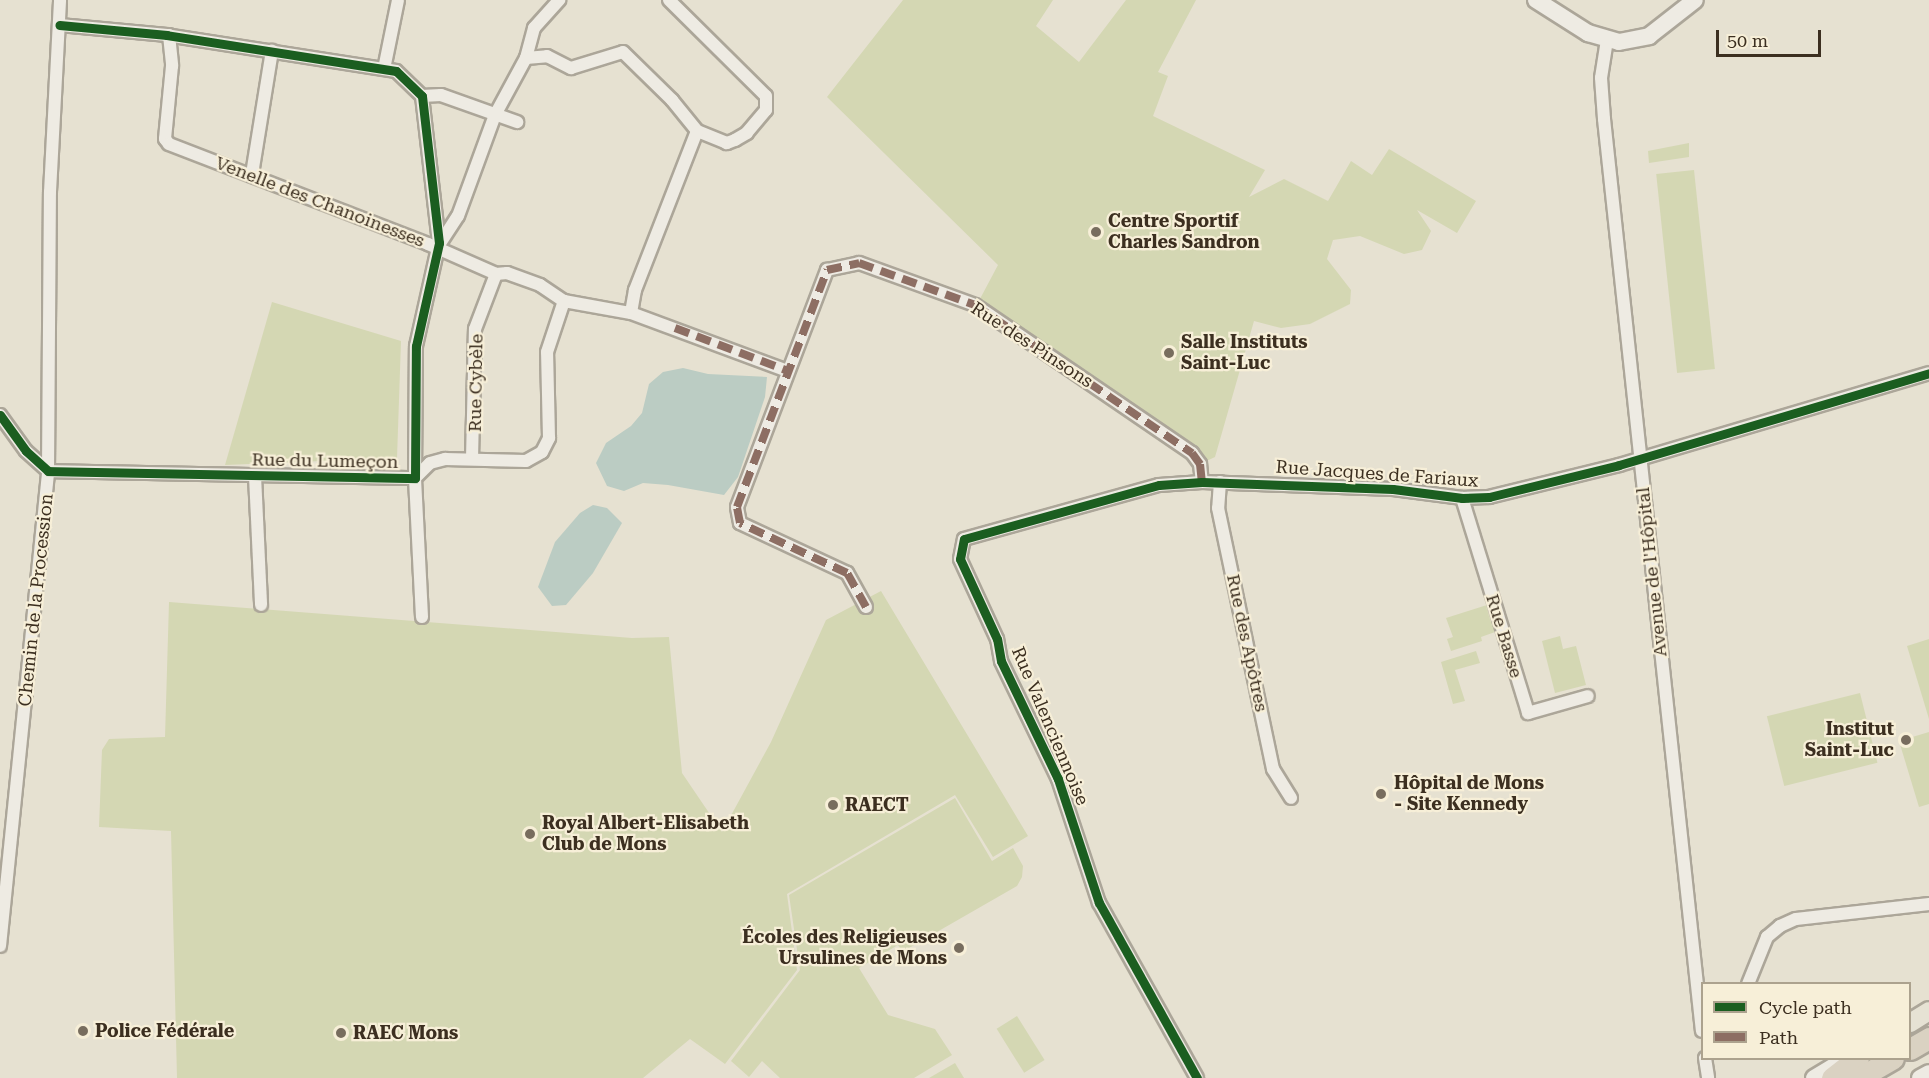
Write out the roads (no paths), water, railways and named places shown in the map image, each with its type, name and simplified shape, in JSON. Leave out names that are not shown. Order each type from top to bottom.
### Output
[{"type":"highway","points":[[1911,1048],[1929,1038]]},
{"type":"highway","points":[[1832,1078],[1857,1060]]},
{"type":"highway","points":[[1859,1078],[1891,1060]]},
{"type":"main road","points":[[1536,0],[1566,21],[1607,40],[1649,36],[1695,0]]},
{"type":"main road","points":[[1911,1022],[1929,1011]]},
{"type":"main road","points":[[1814,1078],[1845,1060]]},
{"type":"main road","points":[[1920,1078],[1929,1073]]},
{"type":"street","name":"Chemin de la Procession","points":[[0,946],[48,471],[50,192],[60,0]]},
{"type":"street","points":[[384,69],[398,0]]},
{"type":"street","points":[[438,248],[458,216],[495,115],[525,58],[534,28],[559,0]]},
{"type":"street","points":[[525,58],[547,56],[571,68],[623,52],[672,100],[696,131],[727,143],[735,140],[747,133],[766,110],[766,96],[669,0]]},
{"type":"street","points":[[59,26],[169,35],[396,71],[422,96],[441,95],[517,122]]},
{"type":"street","name":"Venelle des Chanoinesses","points":[[169,35],[172,66],[165,139],[186,152],[252,174],[438,248],[496,274],[507,273],[540,285],[564,301],[631,313],[788,370]]},
{"type":"street","name":"Avenue de l'Hôpital","points":[[1607,40],[1601,78],[1604,119],[1639,458],[1701,1010]]},
{"type":"street","points":[[252,174],[272,51]]},
{"type":"street","name":"Rue du Lumeçon","points":[[48,471],[415,478],[416,346],[438,248],[422,96]]},
{"type":"street","points":[[631,313],[635,290],[696,131]]},
{"type":"street","name":"Rue des Pinsons","points":[[788,370],[827,270],[859,263],[975,305],[1192,453],[1200,464],[1202,482]]},
{"type":"street","name":"Rue Cybèle","points":[[471,459],[475,329],[496,274]]},
{"type":"street","points":[[422,617],[415,478],[429,463],[471,459],[526,461],[542,452],[549,438],[547,352],[564,301]]},
{"type":"street","points":[[788,370],[737,507],[740,523],[847,573],[866,607]]},
{"type":"street","name":"Rue Jacques de Fariaux","points":[[961,545],[972,534],[1159,485],[1220,482],[1393,489],[1462,498],[1532,489],[1929,373]]},
{"type":"street","points":[[0,415],[26,451],[48,471]]},
{"type":"street","points":[[255,476],[261,605]]},
{"type":"street","name":"Rue des Apôtres","points":[[1220,482],[1218,508],[1273,769],[1291,798]]},
{"type":"street","name":"Rue Basse","points":[[1462,498],[1528,713],[1588,696]]},
{"type":"street","name":"Rue Valenciennoise","points":[[961,545],[960,559],[997,639],[1001,661],[1065,797],[1099,903],[1197,1078]]},
{"type":"street","points":[[1749,982],[1767,937],[1780,926],[1796,919],[1929,904]]},
{"type":"street","points":[[1706,1060],[1708,1078]]},
{"type":"place","name":"Centre Sportif Charles Sandron","points":[[1096,232]]},
{"type":"place","name":"Salle Instituts Saint-Luc","points":[[1169,353]]},
{"type":"place","name":"Institut Saint-Luc","points":[[1906,740]]},
{"type":"place","name":"Hôpital de Mons - Site Kennedy","points":[[1381,794]]},
{"type":"place","name":"RAECT","points":[[833,805]]},
{"type":"place","name":"Royal Albert-Elisabeth Club de Mons","points":[[530,834]]},
{"type":"place","name":"Écoles des Religieuses Ursulines de Mons","points":[[959,948]]},
{"type":"place","name":"Police Fédérale","points":[[83,1031]]},
{"type":"place","name":"RAEC Mons","points":[[341,1033]]}]
